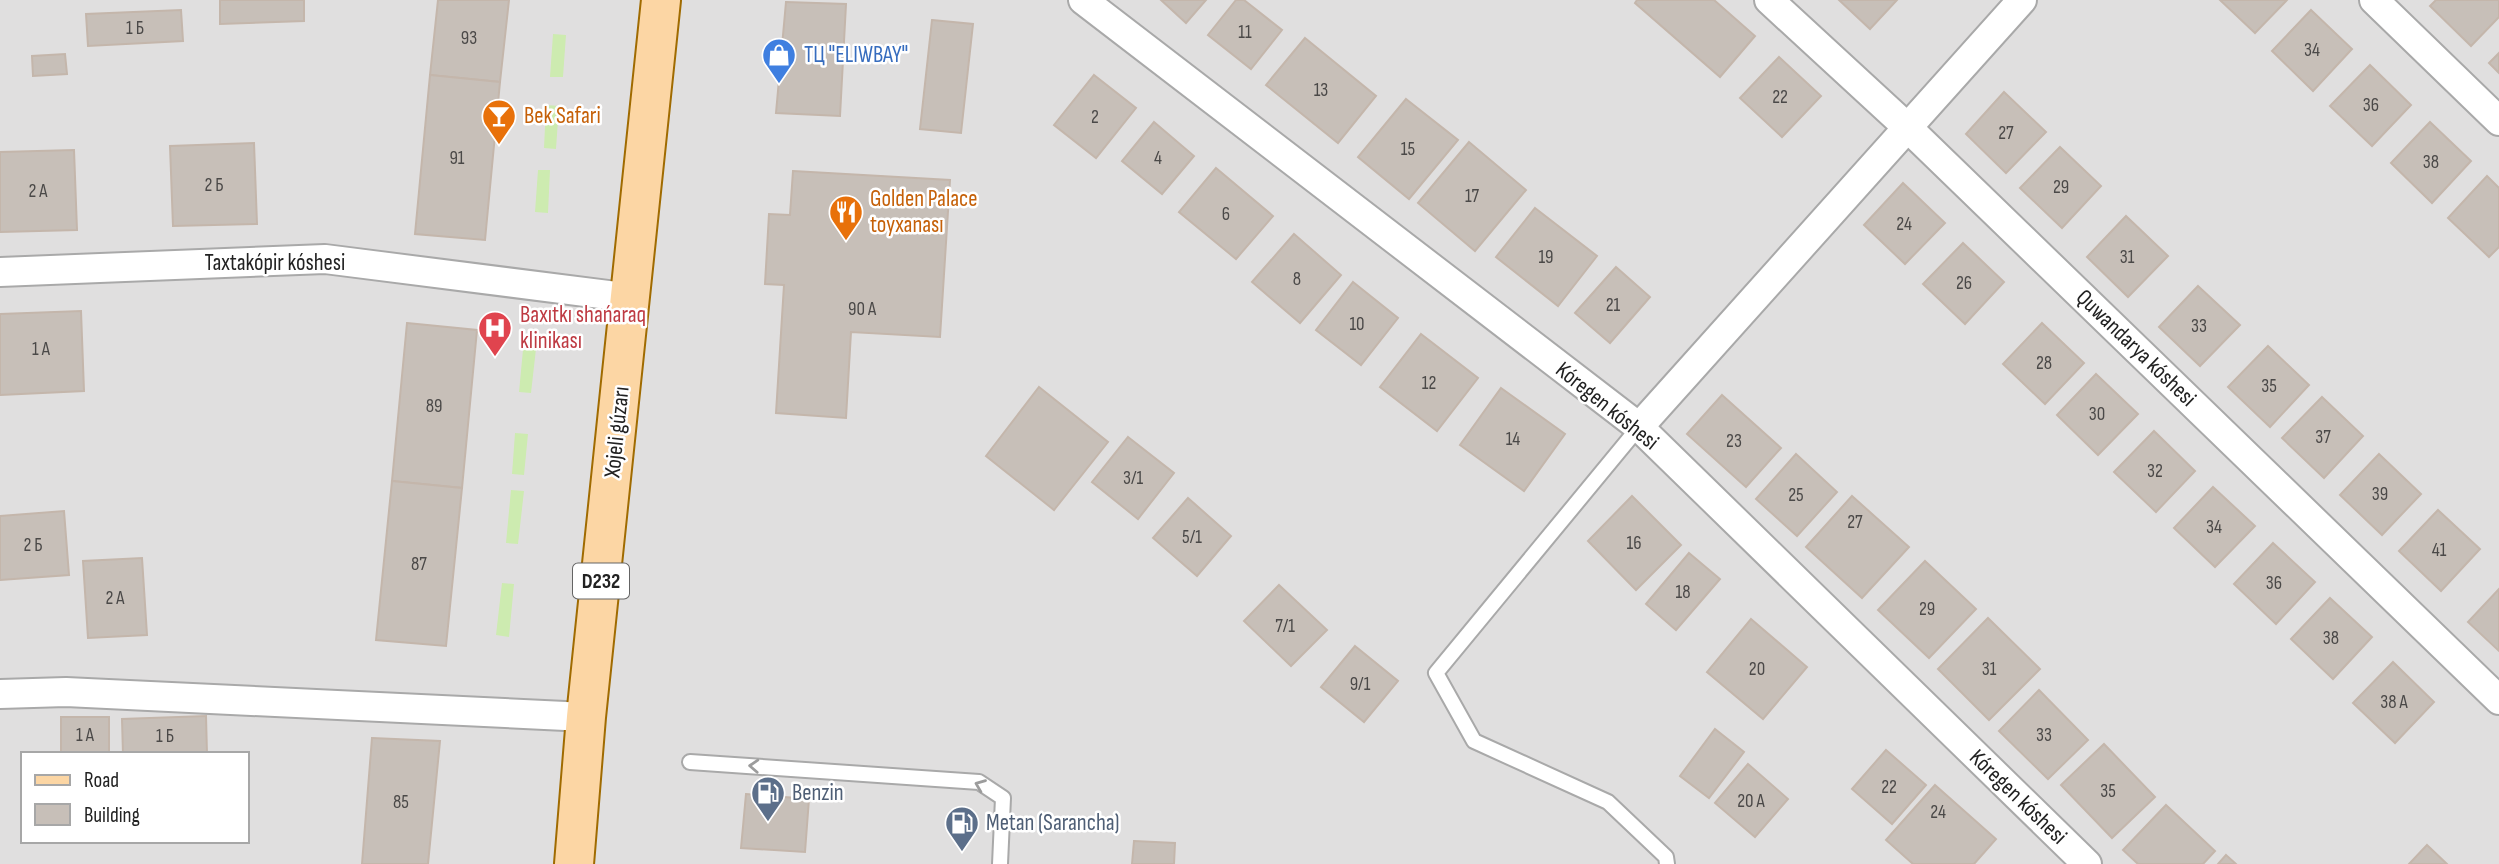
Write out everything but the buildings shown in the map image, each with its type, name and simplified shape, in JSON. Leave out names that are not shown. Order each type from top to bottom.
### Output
[{"type":"main road","name":"Xojeli gúzarı","points":[[574,864],[586,717],[632,298],[661,0]]},
{"type":"street","name":"Kóregen kóshesi","points":[[1083,0],[1639,427],[2087,864]]},
{"type":"street","name":"Quwandarya kóshesi","points":[[1769,0],[1908,128],[2499,700]]},
{"type":"street","points":[[1639,427],[2022,0]]},
{"type":"street","points":[[2374,0],[2499,121]]},
{"type":"street","name":"Taxtakópir kóshesi","points":[[0,272],[325,258],[632,298]]},
{"type":"street","points":[[0,694],[66,692],[586,717]]},
{"type":"lane","points":[[1639,427],[1436,673],[1474,741],[1608,802],[1666,857],[1667,864]]},
{"type":"lane","points":[[690,762],[979,782],[1003,797],[1000,864]]},
{"type":"shaded area","points":[[0,0],[2499,0],[2499,864],[0,864]]},
{"type":"green space","points":[[553,34],[566,35],[563,77],[550,77]]},
{"type":"green space","points":[[546,105],[559,106],[556,149],[544,148]]},
{"type":"green space","points":[[538,170],[550,170],[548,213],[535,212]]},
{"type":"green space","points":[[524,339],[537,340],[531,393],[519,392]]},
{"type":"green space","points":[[515,433],[528,434],[524,475],[512,474]]},
{"type":"green space","points":[[511,490],[524,491],[518,544],[506,543]]},
{"type":"green space","points":[[502,583],[514,584],[509,637],[496,635]]},
{"type":"place","name":"ТЦ \"ELIWBAY\"","points":[[779,85]]},
{"type":"place","name":"Bek Safari","points":[[499,146]]},
{"type":"place","name":"Golden Palace toyxanası","points":[[846,242]]},
{"type":"place","name":"Baxıtkı shańaraq klinikası","points":[[495,358]]},
{"type":"place","name":"Benzin","points":[[768,823]]},
{"type":"place","name":"Metan (Sarancha)","points":[[962,853]]}]
